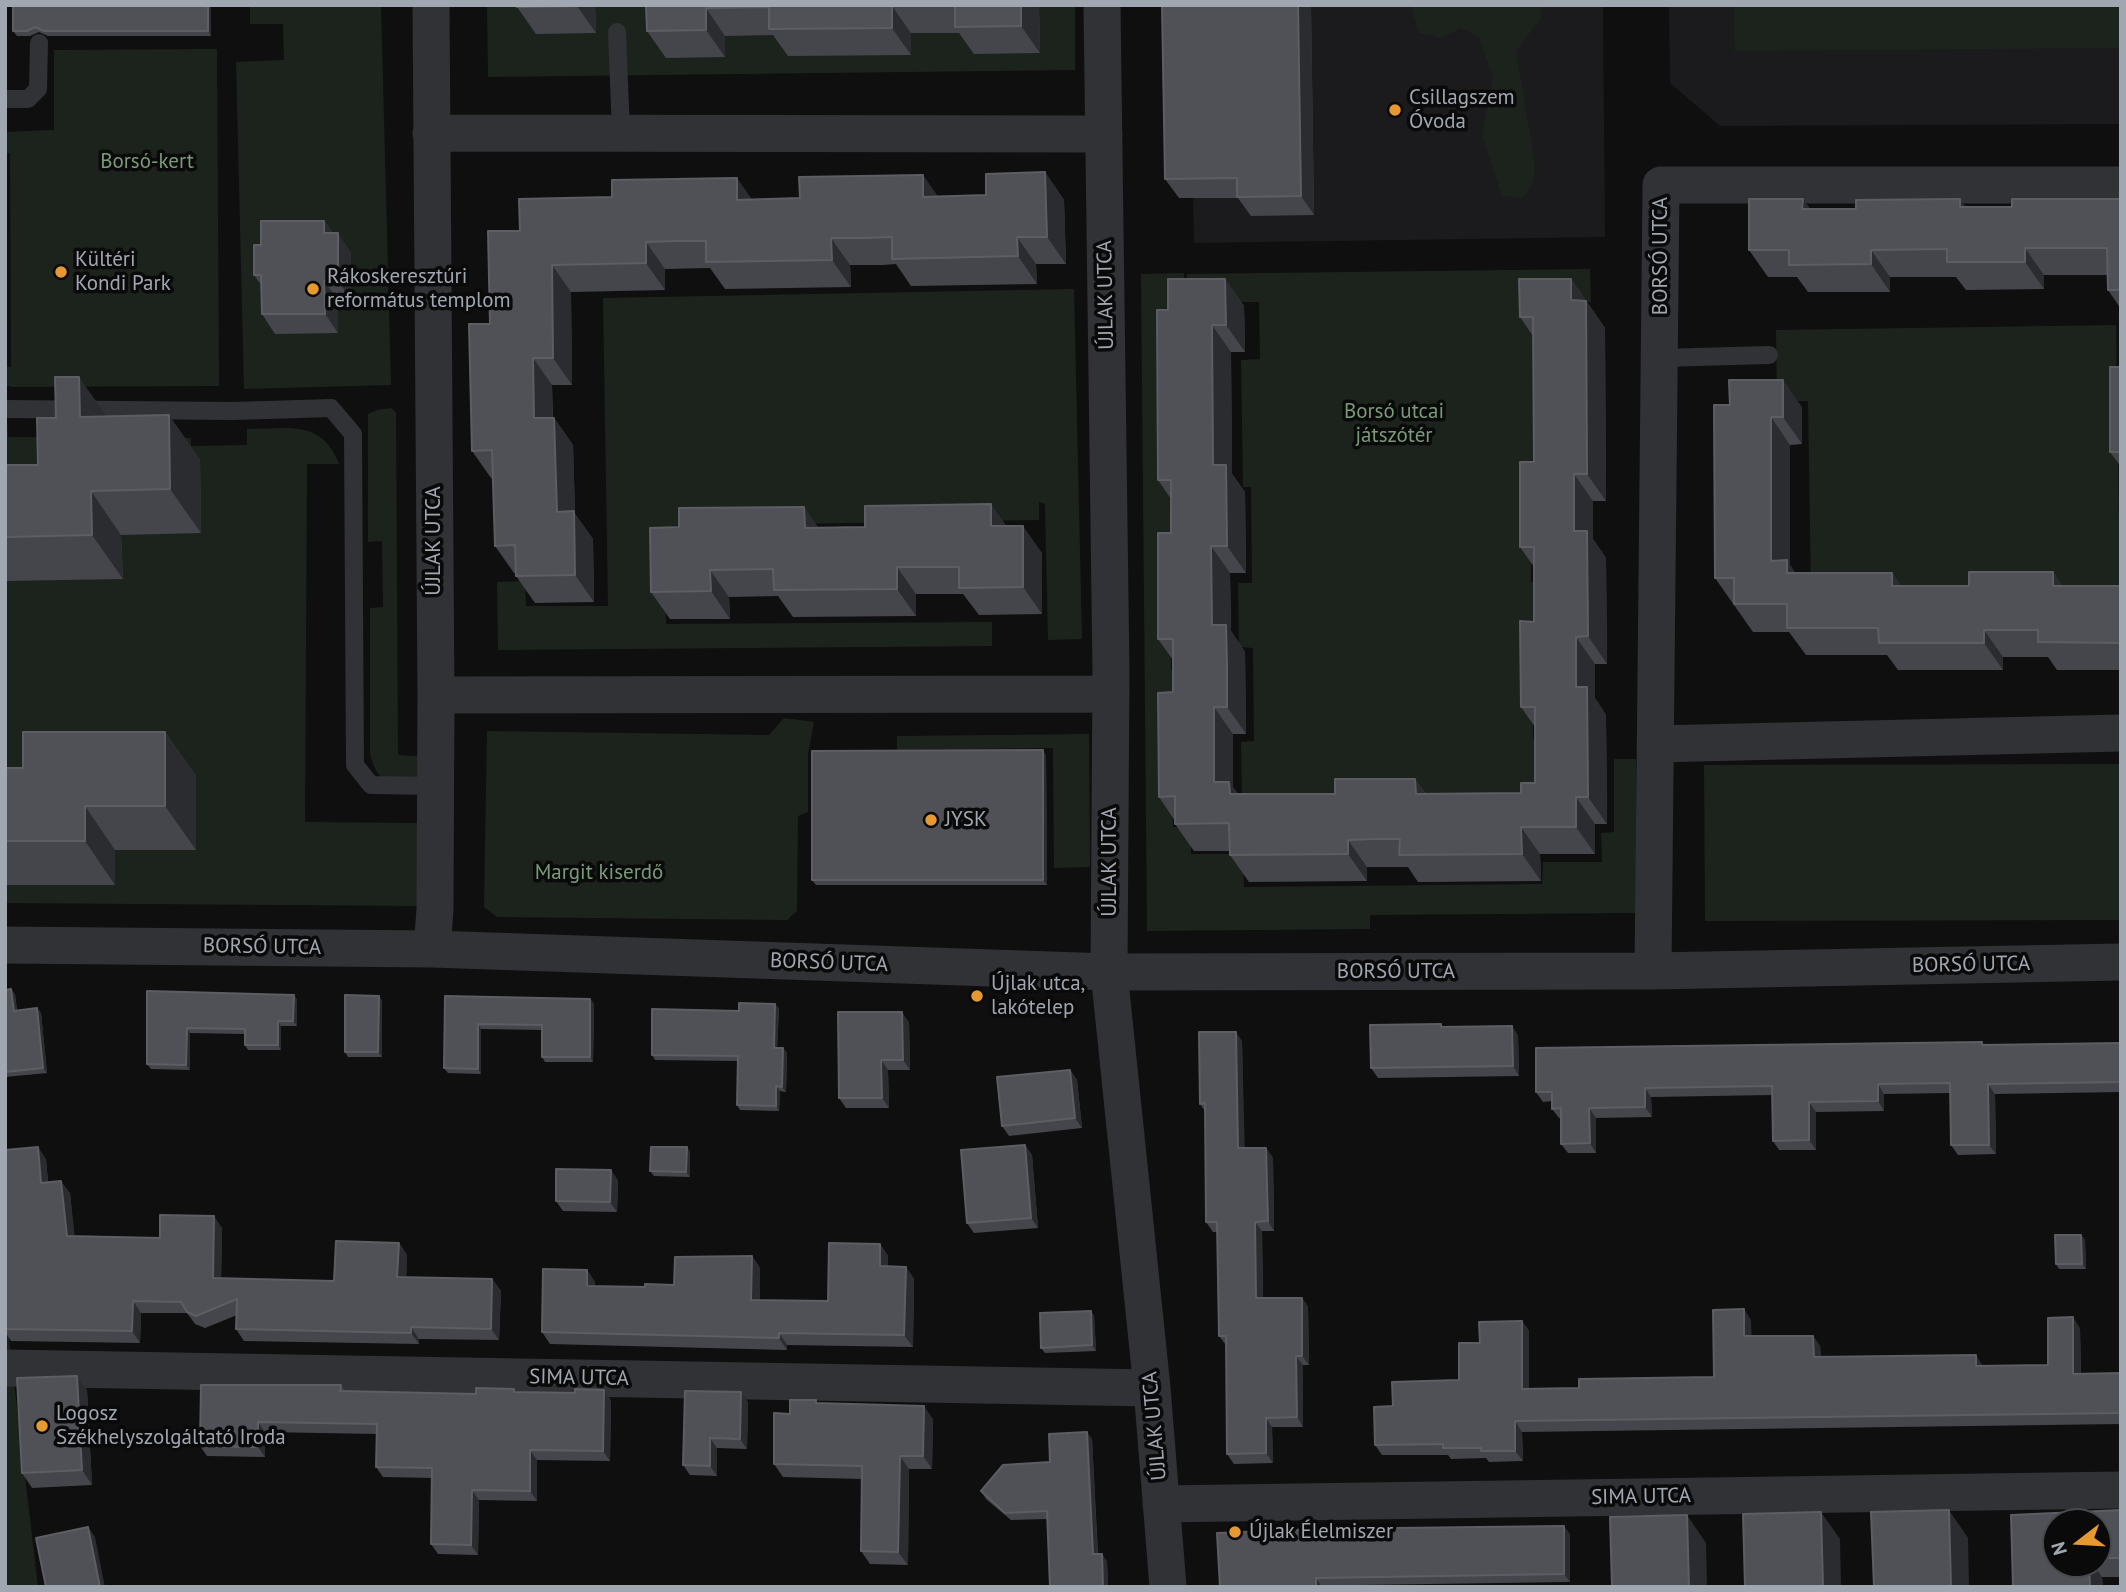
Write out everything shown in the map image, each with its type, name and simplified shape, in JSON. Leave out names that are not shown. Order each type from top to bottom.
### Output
[{"type":"street","name":"ÚJLAK UTCA","points":[[431,5],[436,695],[435,910],[432,949]]},
{"type":"street","name":"ÚJLAK UTCA","points":[[1102,5],[1111,694],[1109,972],[1152,1388],[1168,1587]]},
{"type":"street","points":[[431,133],[1104,134]]},
{"type":"street","name":"BORSÓ UTCA","points":[[1653,971],[1661,184],[2121,185]]},
{"type":"street","points":[[436,695],[1111,694]]},
{"type":"street","points":[[1656,744],[2121,733]]},
{"type":"street","name":"BORSÓ UTCA","points":[[5,945],[432,949],[1109,972],[1653,971],[2121,962]]},
{"type":"street","name":"SIMA UTCA","points":[[5,1368],[1152,1388]]},
{"type":"street","name":"SIMA UTCA","points":[[1161,1504],[2121,1490]]},
{"type":"lane","points":[[617,32],[621,132]]},
{"type":"lane","points":[[5,99],[28,99],[38,89],[39,43]]},
{"type":"lane","points":[[1660,358],[1769,355]]},
{"type":"lane","points":[[5,409],[233,411],[331,408],[353,434],[355,765],[370,785],[434,786]]},
{"type":"shaded area","name":"Csillagszem Óvoda","points":[[1176,5],[1603,5],[1605,237],[1194,243],[1193,198],[1179,198]]},
{"type":"shaded area","points":[[1669,5],[2121,5],[2121,124],[1720,126],[1670,83]]},
{"type":"green space","points":[[250,5],[381,5],[391,385],[244,389],[236,62],[284,60],[283,24],[250,24]]},
{"type":"green space","points":[[487,5],[1075,5],[1075,70],[488,77]]},
{"type":"green space","points":[[1411,5],[1541,5],[1541,18],[1516,51],[1534,159],[1534,180],[1523,198],[1502,196],[1482,135],[1493,77],[1479,37],[1461,28],[1441,38],[1419,33]]},
{"type":"green space","points":[[1734,5],[2121,5],[2121,48],[1735,51]]},
{"type":"green space","name":"Borsó-kert","points":[[217,49],[219,386],[5,385],[5,367],[11,367],[10,153],[5,153],[5,132],[54,130],[54,50]]},
{"type":"green space","name":"Borsó utcai játszótér","points":[[1590,269],[1591,302],[1534,302],[1548,486],[1530,486],[1531,582],[1545,582],[1532,644],[1533,739],[1546,739],[1546,801],[1242,804],[1241,742],[1254,741],[1253,648],[1239,647],[1238,583],[1252,583],[1251,487],[1243,487],[1241,360],[1260,359],[1259,302],[1187,302],[1187,274]]},
{"type":"green space","points":[[1184,273],[1185,336],[1168,336],[1170,512],[1186,512],[1170,557],[1171,670],[1188,671],[1172,716],[1173,827],[1191,827],[1191,854],[1243,854],[1244,887],[1542,884],[1543,862],[1602,862],[1601,833],[1614,832],[1614,759],[1636,759],[1637,913],[1370,915],[1370,929],[1147,931],[1141,274]]},
{"type":"green space","points":[[1074,289],[1082,639],[1048,640],[1045,504],[1039,502],[1039,520],[665,526],[666,624],[992,622],[992,646],[498,650],[497,582],[525,581],[526,606],[608,606],[603,298]]},
{"type":"green space","points":[[2116,325],[2120,588],[1811,593],[1808,401],[1777,401],[1776,330]]},
{"type":"green space","points":[[392,408],[396,413],[398,755],[430,757],[418,780],[399,781],[381,777],[370,754],[370,608],[383,607],[382,541],[368,542],[368,414]]},
{"type":"green space","points":[[5,420],[8,437],[191,438],[191,446],[247,445],[247,429],[290,428],[313,433],[332,450],[339,464],[307,464],[305,822],[420,823],[420,906],[5,903]]},
{"type":"green space","name":"Margit kiserdő","points":[[784,718],[814,722],[808,754],[808,812],[798,816],[797,911],[787,920],[497,917],[484,907],[487,731],[769,735]]},
{"type":"green space","points":[[1089,734],[1090,867],[1054,868],[1053,748],[897,750],[897,736]]},
{"type":"green space","points":[[2121,764],[2121,920],[1705,921],[1704,765]]},
{"type":"green space","points":[[5,1305],[38,1587],[5,1587]]},
{"type":"building","points":[[13,5],[208,5],[208,31],[44,31],[35,27],[27,31],[13,31]]},
{"type":"building","points":[[577,5],[577,6],[517,7]]},
{"type":"building","points":[[646,5],[955,5],[892,6],[892,28],[769,29],[769,7],[706,8],[706,30],[647,31]]},
{"type":"building","points":[[955,5],[1021,5],[1021,26],[955,27]]},
{"type":"building","points":[[1162,5],[1298,5],[1301,196],[1237,197],[1237,178],[1165,179]]},
{"type":"building","points":[[1045,172],[1047,237],[1017,237],[1018,256],[892,259],[892,237],[831,238],[832,260],[706,262],[706,241],[675,241],[646,242],[646,263],[552,265],[553,358],[533,358],[534,418],[554,418],[557,512],[574,511],[575,575],[516,576],[515,545],[495,546],[492,450],[472,451],[469,324],[490,324],[488,231],[520,231],[519,199],[612,197],[612,180],[737,178],[737,200],[800,198],[799,177],[923,175],[923,197],[986,195],[986,174]]},
{"type":"building","points":[[1749,199],[1803,199],[1802,209],[1856,209],[1856,200],[1960,199],[1960,207],[2012,207],[2012,199],[2121,199],[2121,290],[2108,290],[2107,248],[2025,248],[2025,262],[1947,262],[1947,249],[1871,250],[1871,264],[1789,265],[1789,250],[1749,250]]},
{"type":"building","name":"Rákoskeresztúri református templom","points":[[261,221],[324,221],[324,233],[338,233],[338,281],[324,281],[325,314],[262,314],[261,275],[254,275],[254,245],[261,245]]},
{"type":"building","points":[[1168,279],[1225,279],[1226,325],[1212,325],[1213,465],[1226,465],[1227,546],[1211,546],[1212,625],[1226,625],[1227,664],[1227,707],[1214,707],[1214,782],[1229,782],[1230,794],[1335,794],[1335,779],[1415,779],[1416,794],[1521,793],[1521,783],[1535,783],[1535,707],[1521,707],[1520,621],[1534,622],[1534,547],[1520,547],[1520,462],[1534,462],[1533,317],[1520,317],[1519,279],[1571,279],[1571,300],[1586,301],[1587,474],[1574,474],[1574,531],[1587,531],[1588,636],[1576,637],[1576,687],[1587,687],[1588,797],[1576,797],[1576,827],[1521,827],[1522,854],[1399,855],[1400,839],[1374,839],[1348,840],[1348,854],[1230,855],[1229,823],[1175,824],[1175,796],[1159,797],[1158,693],[1173,692],[1173,639],[1158,639],[1158,533],[1171,533],[1171,480],[1158,480],[1157,310],[1168,310]]},
{"type":"building","points":[[2110,367],[2121,367],[2121,452],[2110,452]]},
{"type":"building","points":[[55,377],[79,377],[80,417],[169,415],[170,489],[91,491],[92,535],[5,537],[5,465],[38,465],[37,418],[56,418]]},
{"type":"building","points":[[1729,380],[1783,380],[1783,417],[1771,417],[1771,561],[1787,560],[1787,573],[1892,573],[1892,586],[1969,586],[1969,572],[2053,572],[2053,586],[2121,586],[2121,643],[2038,642],[2038,630],[1984,630],[1984,643],[1879,643],[1878,628],[1787,628],[1787,604],[1734,604],[1734,578],[1715,578],[1714,405],[1730,405]]},
{"type":"building","points":[[991,504],[991,526],[1023,526],[1023,587],[959,588],[959,567],[897,567],[897,589],[774,590],[773,569],[710,570],[711,591],[651,592],[650,528],[679,527],[679,508],[804,507],[805,528],[865,527],[865,506]]},
{"type":"building","points":[[23,732],[165,732],[165,806],[85,806],[85,841],[5,841],[5,768],[23,768]]},
{"type":"building","name":"JYSK","points":[[1043,750],[1043,880],[812,880],[812,751]]},
{"type":"building","points":[[11,989],[14,1011],[37,1008],[43,1068],[5,1072],[5,990]]},
{"type":"building","points":[[147,991],[294,995],[293,1021],[278,1021],[278,1045],[245,1045],[245,1029],[187,1028],[186,1065],[147,1064]]},
{"type":"building","points":[[345,995],[379,996],[378,1052],[345,1052]]},
{"type":"building","points":[[445,996],[590,999],[590,1057],[542,1057],[542,1025],[478,1024],[478,1069],[444,1068]]},
{"type":"building","points":[[739,1003],[775,1004],[774,1048],[783,1048],[782,1087],[776,1086],[776,1106],[737,1105],[738,1056],[652,1055],[652,1009],[739,1011]]},
{"type":"building","points":[[838,1012],[902,1012],[903,1060],[881,1060],[882,1098],[839,1098]]},
{"type":"building","points":[[1441,1024],[1441,1027],[1512,1026],[1513,1066],[1371,1068],[1370,1025]]},
{"type":"building","points":[[1199,1032],[1236,1032],[1238,1148],[1266,1148],[1268,1221],[1255,1222],[1256,1298],[1302,1298],[1302,1356],[1296,1356],[1297,1417],[1266,1418],[1266,1453],[1227,1454],[1226,1336],[1219,1336],[1217,1222],[1206,1222],[1205,1103],[1200,1104]]},
{"type":"building","points":[[1982,1042],[1982,1045],[2121,1043],[2121,1082],[1988,1084],[1989,1145],[1951,1145],[1950,1083],[1878,1084],[1878,1101],[1809,1102],[1809,1140],[1773,1141],[1772,1086],[1645,1088],[1645,1107],[1589,1108],[1590,1143],[1561,1144],[1561,1108],[1552,1109],[1552,1092],[1536,1092],[1536,1048]]},
{"type":"building","points":[[1070,1070],[1075,1118],[1002,1126],[997,1077]]},
{"type":"building","points":[[1025,1145],[1031,1218],[967,1223],[961,1150]]},
{"type":"building","points":[[38,1147],[41,1183],[61,1181],[67,1236],[160,1238],[160,1215],[214,1216],[213,1278],[334,1281],[336,1241],[399,1243],[397,1277],[492,1279],[491,1329],[411,1327],[411,1333],[236,1329],[237,1299],[196,1316],[187,1312],[181,1302],[133,1301],[132,1331],[5,1329],[5,1150]]},
{"type":"building","points":[[651,1147],[687,1147],[686,1172],[650,1171]]},
{"type":"building","points":[[556,1169],[611,1170],[610,1202],[556,1201]]},
{"type":"building","points":[[2055,1235],[2081,1235],[2082,1264],[2056,1264]]},
{"type":"building","points":[[829,1243],[880,1244],[880,1266],[906,1267],[904,1335],[779,1333],[779,1338],[542,1332],[543,1269],[587,1270],[587,1286],[645,1287],[645,1284],[674,1285],[675,1257],[752,1256],[751,1300],[828,1301]]},
{"type":"building","points":[[1744,1309],[1744,1336],[1813,1336],[1814,1357],[1976,1355],[1976,1366],[2048,1365],[2048,1318],[2073,1317],[2073,1374],[2121,1373],[2121,1413],[1515,1421],[1515,1451],[1443,1448],[1443,1444],[1375,1445],[1374,1407],[1393,1406],[1392,1382],[1459,1380],[1459,1343],[1480,1343],[1479,1322],[1522,1321],[1522,1389],[1579,1388],[1579,1379],[1714,1377],[1713,1310]]},
{"type":"building","points":[[1091,1311],[1092,1345],[1041,1348],[1040,1313]]},
{"type":"building","points":[[77,1376],[82,1470],[22,1473],[17,1378]]},
{"type":"building","points":[[201,1385],[341,1385],[340,1391],[476,1394],[476,1388],[575,1393],[575,1389],[604,1390],[603,1451],[530,1450],[530,1491],[472,1490],[471,1545],[431,1544],[432,1468],[376,1467],[377,1424],[258,1422],[258,1447],[200,1446]]},
{"type":"building","points":[[685,1391],[741,1392],[740,1439],[710,1438],[710,1466],[683,1465]]},
{"type":"building","points":[[790,1400],[924,1406],[923,1456],[900,1456],[898,1552],[861,1551],[862,1466],[774,1464],[774,1413],[790,1414]]},
{"type":"building","points":[[1087,1432],[1093,1554],[1102,1554],[1103,1587],[1050,1587],[1047,1511],[1005,1513],[981,1491],[1003,1465],[1050,1462],[1049,1434]]},
{"type":"building","points":[[1949,1510],[1951,1587],[1874,1587],[1871,1512]]},
{"type":"building","points":[[2112,1510],[2121,1510],[2121,1558],[2112,1558]]},
{"type":"building","points":[[1821,1512],[1823,1587],[1745,1587],[1743,1514]]},
{"type":"building","points":[[2042,1514],[2042,1578],[2090,1578],[2090,1587],[2013,1587],[2011,1515]]},
{"type":"building","points":[[1687,1515],[1689,1587],[1612,1587],[1610,1517]]},
{"type":"building","points":[[1564,1526],[1564,1574],[1316,1578],[1316,1587],[1220,1587],[1217,1533]]},
{"type":"building","points":[[88,1527],[100,1587],[46,1587],[36,1538]]},
{"type":"place","name":"Csillagszem Óvoda","points":[[1395,110]]},
{"type":"place","name":"Kültéri Kondi Park","points":[[61,272]]},
{"type":"place","name":"Rákoskeresztúri református templom","points":[[313,289]]},
{"type":"place","name":"JYSK","points":[[931,820]]},
{"type":"place","name":"Újlak utca, lakótelep","points":[[977,996]]},
{"type":"place","name":"Logosz Székhelyszolgáltató Iroda","points":[[42,1426]]},
{"type":"place","name":"Újlak Élelmiszer","points":[[1235,1532]]}]
